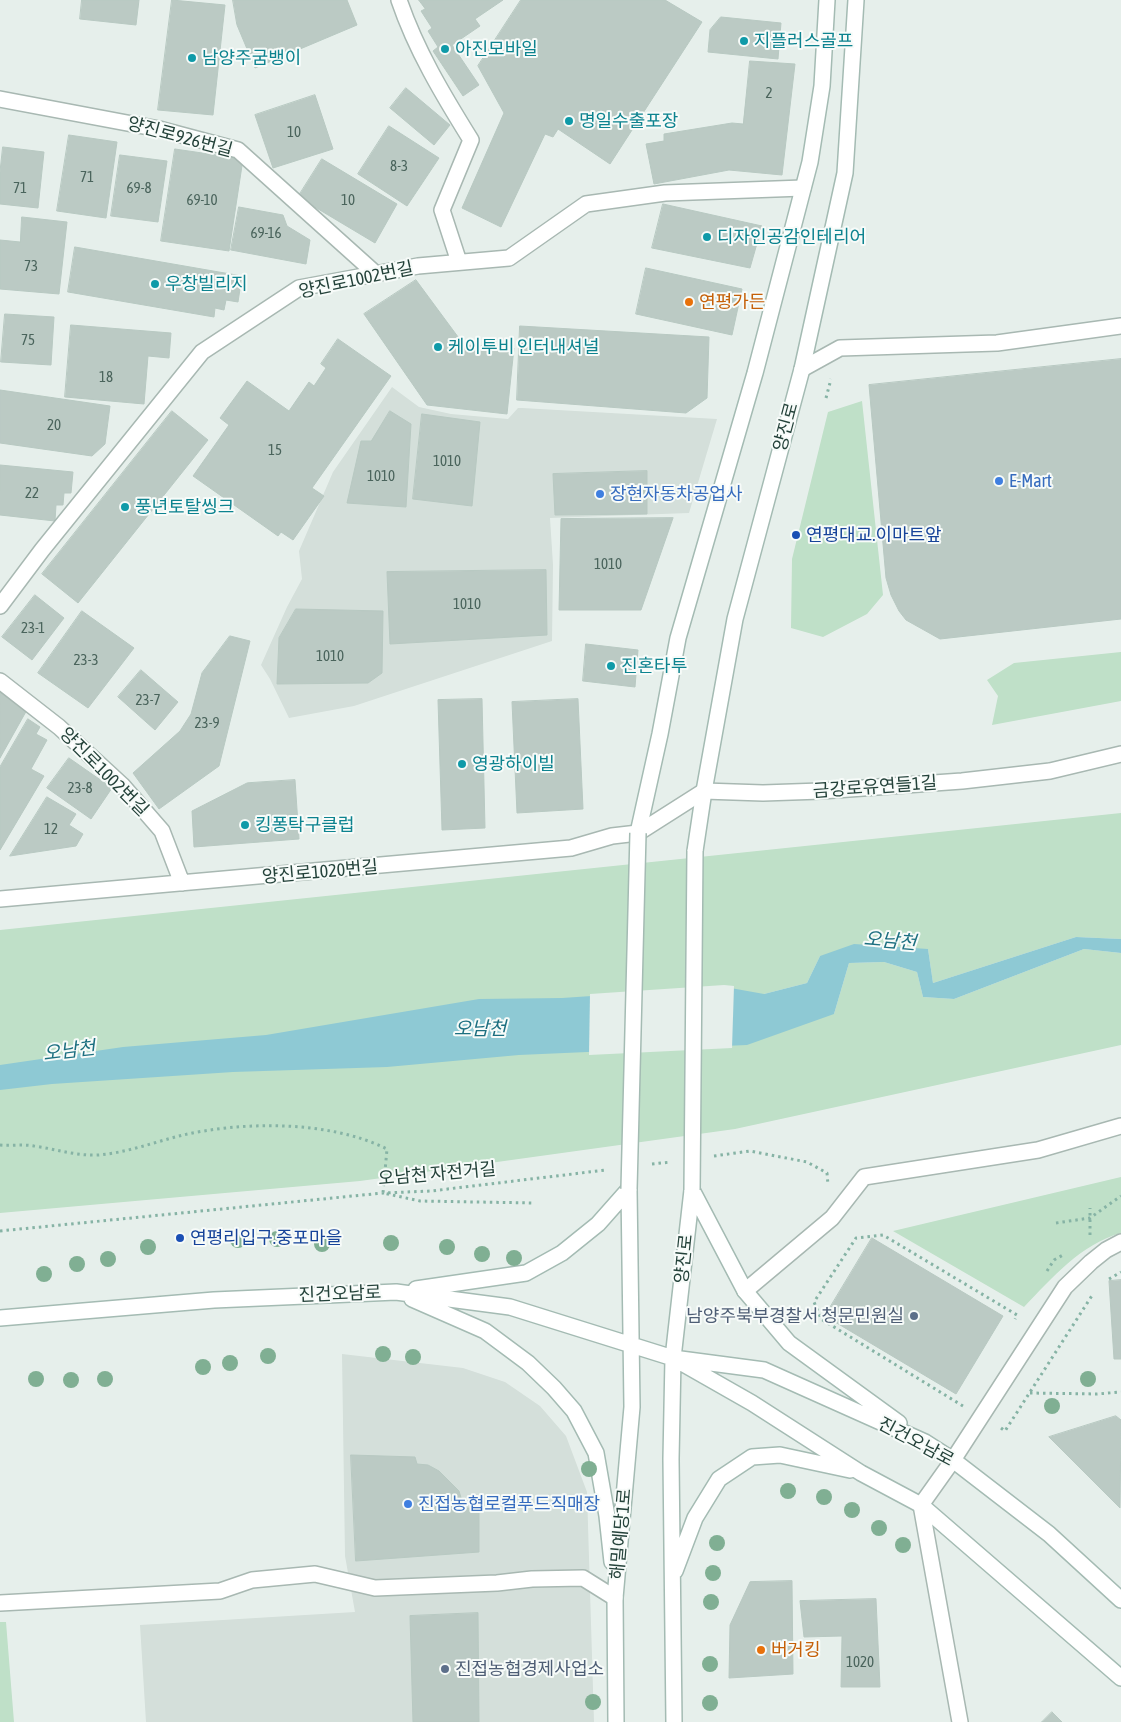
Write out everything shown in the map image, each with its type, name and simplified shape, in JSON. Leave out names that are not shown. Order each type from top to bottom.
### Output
[{"type":"main road","points":[[399,0],[408,28],[426,64],[471,140],[442,210],[459,262]]},
{"type":"main road","points":[[632,1346],[629,1189],[638,833],[660,734],[678,638],[752,382],[810,162],[822,86],[827,0]]},
{"type":"main road","name":"양진로","points":[[673,1358],[692,1190],[695,851],[735,619],[802,369],[844,173],[856,0]]},
{"type":"main road","name":"양진로926번길","points":[[0,100],[159,128],[238,150],[376,274]]},
{"type":"main road","name":"양진로1002번길","points":[[0,606],[42,550],[202,352],[299,288],[418,266],[509,258],[586,204],[665,193],[803,188]]},
{"type":"main road","points":[[802,369],[840,348],[998,343],[1121,326]]},
{"type":"main road","name":"양진로1002번길","points":[[0,681],[59,727],[122,785],[162,831],[182,883]]},
{"type":"main road","name":"금강로유연들1길","points":[[704,791],[763,793],[962,781],[1050,771],[1121,754]]},
{"type":"main road","points":[[638,833],[704,791]]},
{"type":"main road","name":"양진로1020번길","points":[[0,899],[571,848],[612,836],[638,833]]},
{"type":"main road","points":[[744,1291],[832,1218],[864,1177],[1038,1150],[1121,1126]]},
{"type":"main road","points":[[396,1292],[526,1273],[562,1253],[598,1224],[629,1189]]},
{"type":"main road","points":[[692,1190],[744,1291],[789,1343],[924,1442]]},
{"type":"main road","points":[[960,1722],[921,1506],[953,1460],[1064,1287],[1106,1250],[1121,1242]]},
{"type":"main road","points":[[396,1292],[485,1331],[528,1363],[574,1411],[596,1453],[607,1516],[615,1598]]},
{"type":"main road","name":"진건오남로","points":[[0,1318],[214,1300],[396,1292],[510,1307],[673,1358],[764,1370],[924,1442],[953,1460],[1049,1534],[1121,1600]]},
{"type":"main road","name":"해밀예당1로","points":[[616,1722],[615,1598],[632,1407],[632,1346]]},
{"type":"main road","points":[[673,1358],[672,1580],[674,1722]]},
{"type":"main road","name":"진건오남로","points":[[673,1358],[752,1403],[862,1473],[921,1506],[1121,1678]]},
{"type":"main road","points":[[672,1580],[694,1518],[719,1479],[752,1457],[780,1455],[862,1473]]},
{"type":"main road","points":[[0,1603],[220,1591],[252,1580],[315,1574],[374,1588],[582,1578],[615,1598]]},
{"type":"path","points":[[0,1146],[34,1146],[62,1152],[95,1155],[115,1153],[222,1127],[296,1127],[341,1132],[387,1149],[383,1193],[420,1201],[534,1202]]},
{"type":"path","points":[[710,1156],[750,1151],[808,1162],[827,1174],[832,1218]]},
{"type":"path","points":[[652,1164],[671,1162]]},
{"type":"path","name":"오남천 자전거길","points":[[0,1230],[383,1193],[431,1191],[612,1169]]},
{"type":"path","points":[[1056,1223],[1090,1218],[1121,1196]]},
{"type":"path","points":[[1090,1208],[1090,1241]]},
{"type":"path","points":[[960,1404],[820,1319],[814,1302],[856,1238],[883,1235],[1017,1315],[1012,1323]]},
{"type":"path","points":[[1030,1393],[1097,1394],[1121,1392]]},
{"type":"shaded area","name":"장현자동차공업사","points":[[392,387],[419,407],[451,414],[508,419],[518,408],[522,408],[717,419],[689,513],[550,518],[553,565],[552,641],[354,706],[289,718],[261,665],[302,579],[299,551],[333,472]]},
{"type":"shaded area","points":[[342,1354],[463,1368],[505,1382],[540,1406],[566,1436],[587,1492],[594,1722],[146,1722],[140,1625],[355,1612],[345,1556]]},
{"type":"green space","points":[[862,401],[883,595],[867,614],[823,637],[791,628],[792,559],[828,412]]},
{"type":"green space","points":[[1121,652],[1121,701],[992,725],[998,696],[987,680],[1014,663]]},
{"type":"green space","points":[[1121,813],[1121,939],[1076,937],[933,983],[928,949],[820,956],[807,983],[764,994],[834,1014],[849,963],[884,962],[917,972],[923,997],[954,999],[1084,949],[1121,953],[1121,1045],[735,1129],[360,1181],[0,1213],[0,930]]},
{"type":"green space","points":[[1121,1177],[1121,1233],[1093,1245],[1068,1263],[1024,1307],[893,1231]]},
{"type":"green space","points":[[0,1622],[6,1622],[14,1722],[0,1722]]},
{"type":"water","name":"오남천","points":[[1076,937],[1121,939],[1121,953],[1084,949],[954,999],[923,997],[917,972],[884,962],[849,963],[834,1014],[747,1045],[519,1055],[387,1067],[233,1072],[52,1084],[0,1090],[0,1065],[123,1047],[266,1035],[479,999],[562,998],[725,987],[764,994],[807,983],[820,956],[854,944],[928,949],[933,983]]},
{"type":"pier","points":[[724,985],[734,986],[732,1048],[589,1055],[590,994]]},
{"type":"building","points":[[82,0],[139,0],[136,25],[80,19]]},
{"type":"building","name":"남양주굼뱅이","points":[[172,0],[225,5],[213,115],[158,110]]},
{"type":"building","points":[[233,0],[347,0],[357,25],[255,68],[237,25]]},
{"type":"building","name":"아진모바일","points":[[419,0],[503,0],[475,19],[480,26],[452,45],[479,85],[463,96],[433,51],[438,47],[428,31],[432,28],[421,11],[425,9]]},
{"type":"building","name":"명일수출포장","points":[[521,0],[665,0],[702,22],[610,164],[558,129],[553,137],[545,134],[501,227],[462,208],[504,113],[478,66]]},
{"type":"building","name":"지플러스골프","points":[[721,17],[781,23],[778,59],[708,52],[710,30]]},
{"type":"building","points":[[750,61],[795,64],[782,175],[729,170],[654,184],[646,144],[664,141],[664,134],[732,123],[743,124]]},
{"type":"building","points":[[406,88],[450,125],[434,145],[390,108]]},
{"type":"building","points":[[315,95],[333,149],[273,168],[255,115]]},
{"type":"building","points":[[389,126],[439,158],[407,206],[358,174]]},
{"type":"building","points":[[69,135],[117,142],[106,218],[57,211]]},
{"type":"building","points":[[3,147],[44,152],[38,208],[0,204],[0,172]]},
{"type":"building","points":[[175,149],[243,159],[229,251],[161,241]]},
{"type":"building","points":[[120,155],[167,161],[158,222],[111,216]]},
{"type":"building","points":[[322,159],[397,204],[375,243],[298,197]]},
{"type":"building","name":"디자인공감인테리어","points":[[663,204],[762,226],[750,268],[652,248]]},
{"type":"building","points":[[239,207],[283,215],[287,226],[310,240],[306,264],[231,250]]},
{"type":"building","points":[[22,217],[67,222],[59,294],[0,289],[0,240],[20,242]]},
{"type":"building","name":"우창빌리지","points":[[75,247],[242,276],[238,302],[226,300],[224,310],[215,308],[214,317],[68,292]]},
{"type":"building","name":"연평가든","points":[[646,268],[742,289],[732,335],[636,314]]},
{"type":"building","name":"케이투비 인터내셔널","points":[[416,280],[464,345],[514,348],[507,414],[427,405],[364,314]]},
{"type":"building","points":[[5,314],[54,317],[51,365],[1,362]]},
{"type":"building","points":[[71,325],[171,333],[169,358],[148,356],[144,404],[65,397]]},
{"type":"building","points":[[520,326],[709,337],[707,398],[686,413],[517,400]]},
{"type":"building","points":[[338,339],[391,376],[312,488],[324,496],[293,540],[281,532],[278,536],[193,476],[229,425],[220,418],[247,381],[289,411],[309,382],[314,386],[326,368],[321,364]]},
{"type":"building","name":"E-Mart","points":[[1121,359],[1121,619],[940,639],[906,620],[891,595],[886,578],[869,385]]},
{"type":"building","points":[[0,390],[110,406],[105,444],[92,456],[0,443]]},
{"type":"building","name":"풍년토탈씽크","points":[[172,411],[208,440],[78,603],[42,574]]},
{"type":"building","points":[[390,411],[411,424],[406,507],[347,503],[361,441],[371,441]]},
{"type":"building","points":[[422,414],[480,422],[472,506],[413,499]]},
{"type":"building","points":[[0,465],[73,472],[71,493],[64,493],[63,505],[56,505],[55,521],[0,515]]},
{"type":"building","name":"장현자동차공업사","points":[[647,471],[647,514],[555,515],[553,474]]},
{"type":"building","points":[[673,518],[641,610],[559,610],[561,519]]},
{"type":"building","points":[[546,570],[547,635],[390,644],[387,572]]},
{"type":"building","points":[[35,595],[64,618],[32,660],[2,637]]},
{"type":"building","points":[[296,609],[383,611],[382,673],[368,683],[277,684],[279,638]]},
{"type":"building","points":[[82,611],[134,648],[88,708],[38,673]]},
{"type":"building","points":[[230,636],[250,641],[219,766],[159,809],[133,773],[180,731],[191,714],[202,673]]},
{"type":"building","name":"진혼타투","points":[[586,644],[638,650],[635,687],[583,681]]},
{"type":"building","points":[[141,670],[178,702],[155,730],[118,697]]},
{"type":"building","points":[[0,690],[28,708],[0,758]]},
{"type":"building","name":"영광하이빌","points":[[482,699],[485,828],[442,830],[438,700]]},
{"type":"building","points":[[578,699],[583,809],[517,813],[512,702]]},
{"type":"building","points":[[28,719],[40,727],[36,734],[47,740],[31,769],[44,776],[0,850],[0,767]]},
{"type":"building","points":[[69,758],[112,788],[91,819],[47,788]]},
{"type":"building","name":"킹퐁탁구클럽","points":[[295,780],[299,839],[194,847],[192,811],[247,783]]},
{"type":"building","points":[[47,797],[76,814],[69,825],[83,834],[76,846],[10,856]]},
{"type":"building","name":"남양주북부경찰서 청문민원실","points":[[872,1238],[1003,1316],[956,1394],[825,1316]]},
{"type":"building","points":[[1121,1280],[1121,1359],[1114,1359],[1109,1281]]},
{"type":"building","points":[[1116,1416],[1121,1420],[1120,1508],[1049,1437]]},
{"type":"building","name":"진접농협로컬푸드직매장","points":[[351,1455],[415,1457],[417,1464],[428,1465],[439,1471],[459,1491],[464,1508],[479,1508],[479,1552],[356,1561]]},
{"type":"building","name":"버거킹","points":[[792,1581],[793,1674],[729,1678],[730,1625],[750,1582]]},
{"type":"building","points":[[876,1599],[880,1687],[841,1687],[842,1636],[804,1637],[800,1601]]},
{"type":"building","name":"진접농협경제사업소","points":[[478,1613],[479,1722],[413,1722],[410,1616]]},
{"type":"building","points":[[1052,1712],[1062,1722],[1042,1722]]},
{"type":"place","name":"지플러스골프","points":[[744,41]]},
{"type":"place","name":"아진모바일","points":[[445,49]]},
{"type":"place","name":"남양주굼뱅이","points":[[192,58]]},
{"type":"place","name":"명일수출포장","points":[[569,121]]},
{"type":"place","name":"디자인공감인테리어","points":[[707,237]]},
{"type":"place","name":"우창빌리지","points":[[155,284]]},
{"type":"place","name":"연평가든","points":[[689,302]]},
{"type":"place","name":"케이투비 인터내셔널","points":[[438,347]]},
{"type":"place","name":"E-Mart","points":[[999,481]]},
{"type":"place","name":"장현자동차공업사","points":[[600,494]]},
{"type":"place","name":"풍년토탈씽크","points":[[125,507]]},
{"type":"place","name":"연평대교.이마트앞","points":[[796,535]]},
{"type":"place","name":"진혼타투","points":[[611,666]]},
{"type":"place","name":"영광하이빌","points":[[462,764]]},
{"type":"place","name":"킹퐁탁구클럽","points":[[245,825]]},
{"type":"place","name":"연평리입구.중포마을","points":[[180,1238]]},
{"type":"place","name":"남양주북부경찰서 청문민원실","points":[[914,1316]]},
{"type":"place","name":"진접농협로컬푸드직매장","points":[[408,1504]]},
{"type":"place","name":"버거킹","points":[[761,1650]]},
{"type":"place","name":"진접농협경제사업소","points":[[445,1669]]}]
